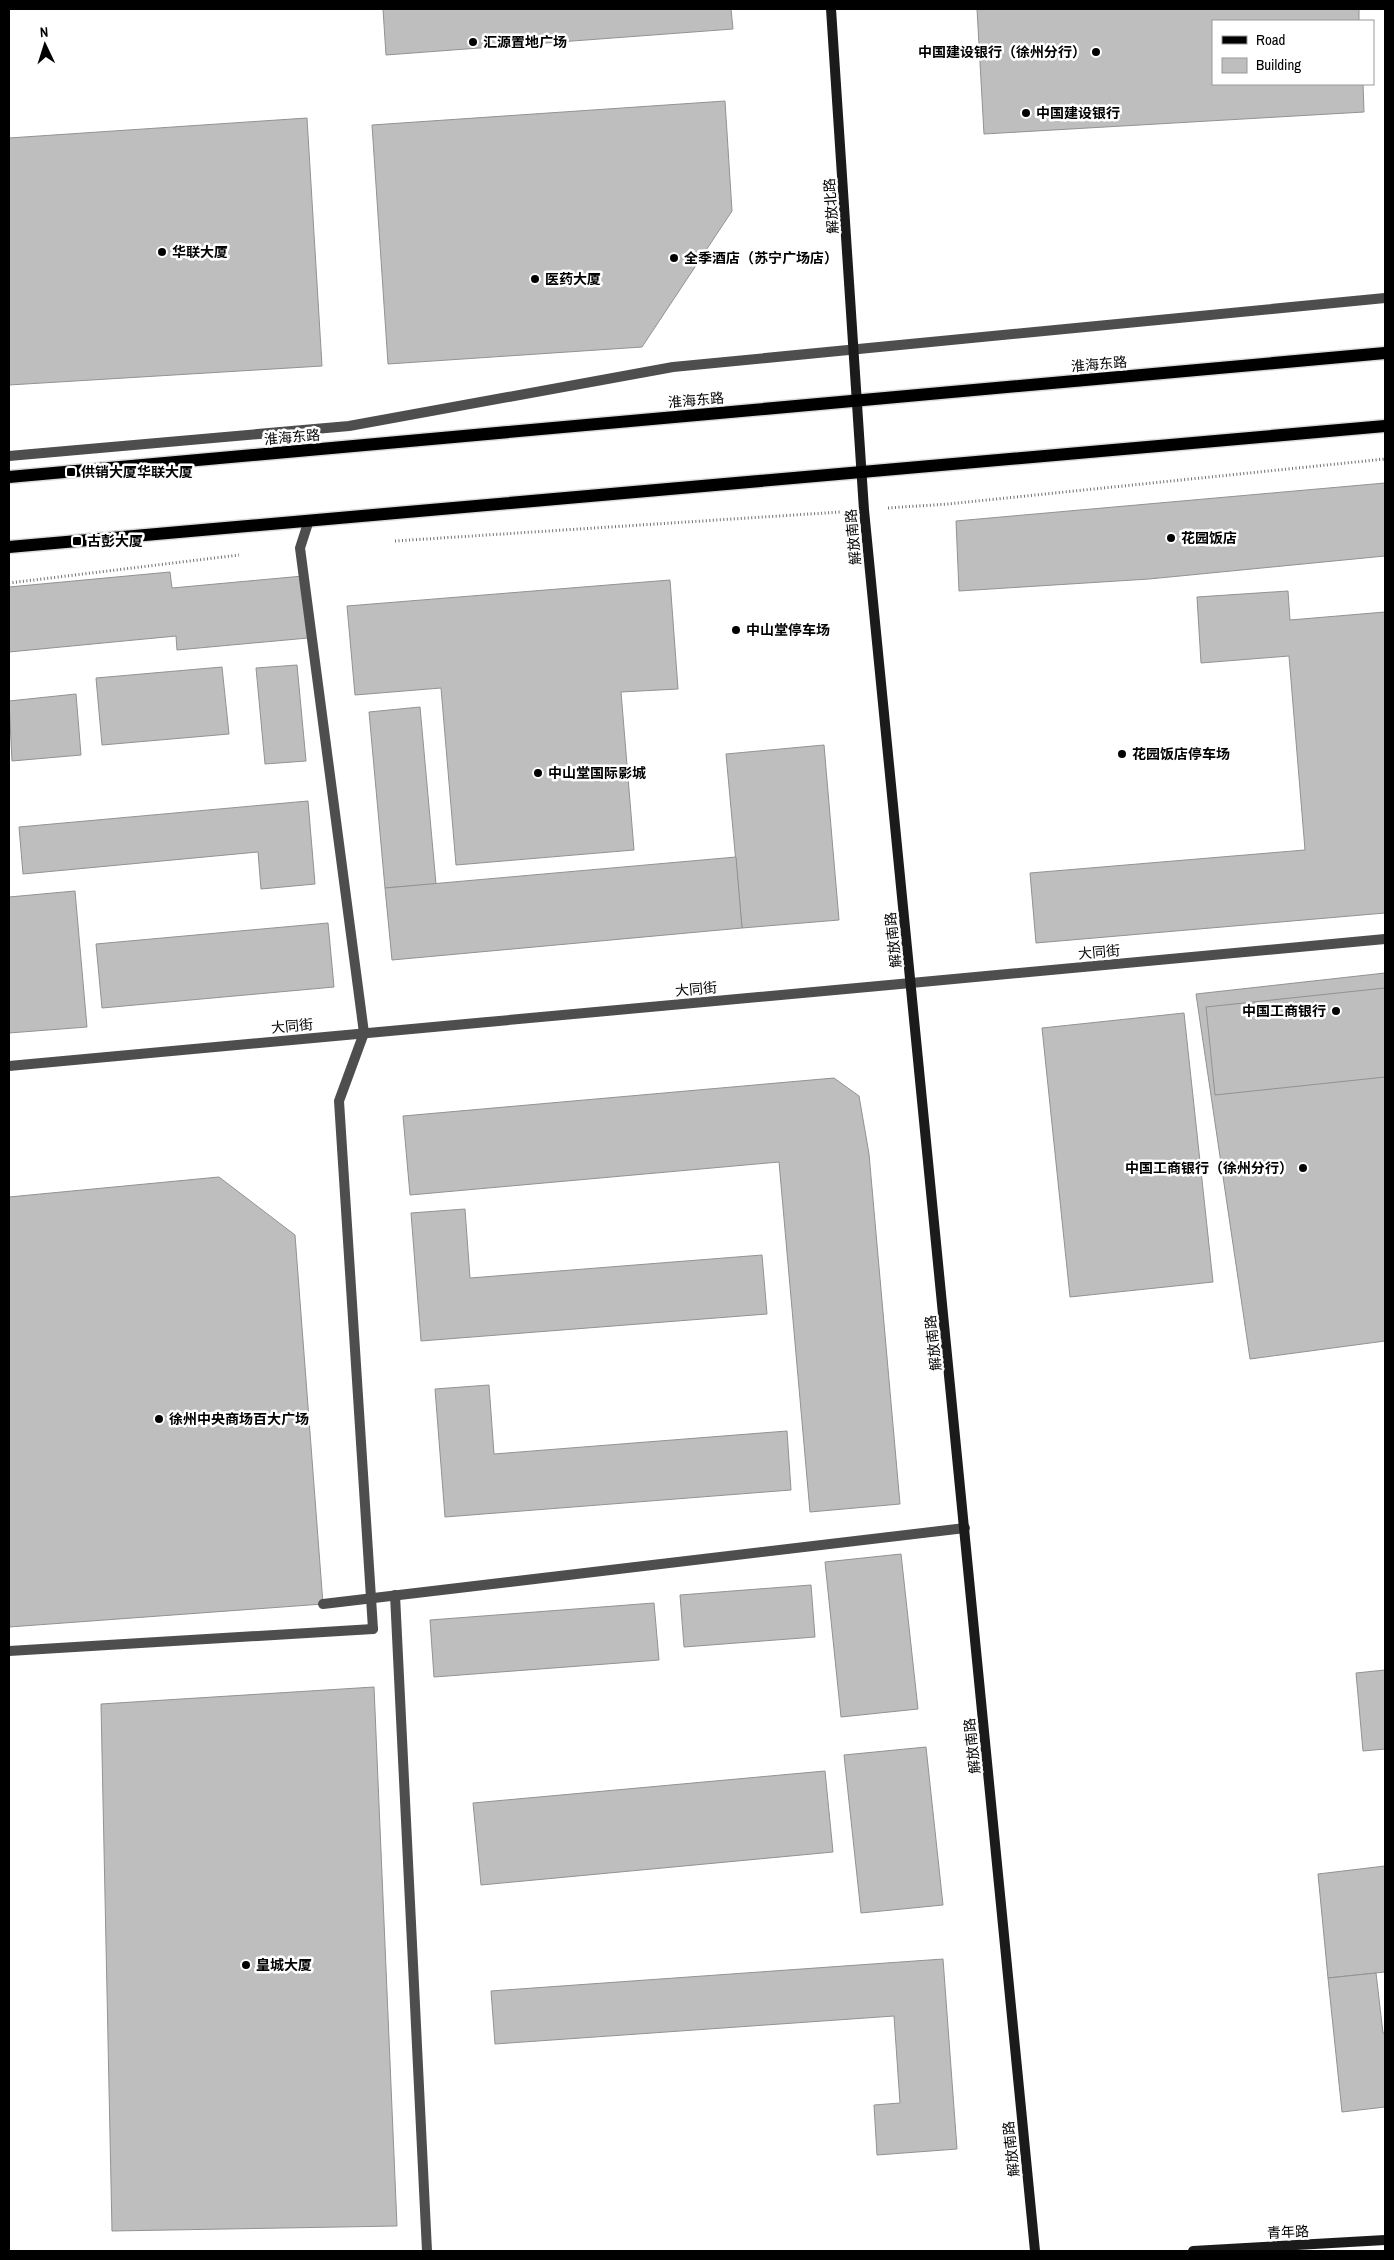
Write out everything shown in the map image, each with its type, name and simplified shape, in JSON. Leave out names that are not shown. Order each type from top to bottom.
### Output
[{"type":"main road","name":"解放北路","points":[[831,9],[860,432]]},
{"type":"main road","name":"淮海东路","points":[[9,478],[1385,353]]},
{"type":"main road","points":[[9,547],[1385,426]]},
{"type":"main road","name":"解放南路","points":[[860,432],[864,510],[1035,2251]]},
{"type":"main road","name":"青年路","points":[[1193,2251],[1385,2240]]},
{"type":"street","points":[[9,456],[349,426],[673,367],[1385,298]]},
{"type":"street","points":[[9,1651],[373,1628],[339,1101],[364,1033],[300,548],[309,520]]},
{"type":"street","name":"大同街","points":[[9,1066],[1385,939]]},
{"type":"street","points":[[323,1604],[965,1528]]},
{"type":"street","points":[[395,1595],[427,2251]]},
{"type":"path","points":[[389,542],[948,504],[1385,459]]},
{"type":"path","points":[[9,583],[242,554]]},
{"type":"building","name":"汇源置地广场","points":[[383,9],[731,9],[733,29],[386,55]]},
{"type":"building","name":"中国建设银行（徐州分行）","points":[[977,9],[1359,9],[1359,20],[1212,20],[1212,85],[1363,85],[1364,112],[984,134]]},
{"type":"building","name":"医药大厦","points":[[725,101],[732,211],[642,347],[388,364],[372,125]]},
{"type":"building","name":"华联大厦","points":[[307,118],[322,366],[9,385],[9,138]]},
{"type":"building","name":"花园饭店","points":[[1385,483],[1385,556],[1149,579],[959,591],[956,521]]},
{"type":"building","points":[[170,572],[172,588],[303,576],[308,638],[177,650],[176,636],[9,652],[9,587]]},
{"type":"building","name":"中山堂国际影城","points":[[670,580],[678,689],[621,692],[634,850],[456,865],[441,688],[355,695],[347,606]]},
{"type":"building","points":[[1288,591],[1290,620],[1385,612],[1385,913],[1036,943],[1030,873],[1305,850],[1289,656],[1201,663],[1197,597]]},
{"type":"building","points":[[297,665],[306,761],[265,764],[256,668]]},
{"type":"building","points":[[222,667],[229,734],[102,745],[96,678]]},
{"type":"building","points":[[76,694],[81,755],[12,761],[9,701]]},
{"type":"building","points":[[420,707],[436,884],[385,888],[369,712]]},
{"type":"building","points":[[824,745],[839,920],[742,928],[726,754]]},
{"type":"building","points":[[308,801],[315,884],[261,889],[258,852],[23,874],[19,827]]},
{"type":"building","points":[[736,857],[742,928],[392,960],[385,888]]},
{"type":"building","points":[[75,891],[87,1027],[9,1033],[9,897]]},
{"type":"building","points":[[328,923],[334,987],[102,1008],[96,944]]},
{"type":"building","name":"中国工商银行（徐州分行）","points":[[1385,973],[1385,1341],[1250,1359],[1196,994]]},
{"type":"building","points":[[1385,988],[1385,1077],[1215,1095],[1206,1007]]},
{"type":"building","points":[[1184,1013],[1213,1282],[1070,1297],[1042,1028]]},
{"type":"building","points":[[834,1078],[859,1096],[869,1154],[900,1504],[810,1512],[779,1162],[410,1195],[403,1116]]},
{"type":"building","name":"徐州中央商场百大广场","points":[[219,1177],[295,1235],[323,1604],[9,1627],[9,1197]]},
{"type":"building","points":[[465,1209],[470,1278],[762,1255],[767,1314],[421,1341],[411,1213]]},
{"type":"building","points":[[489,1385],[494,1454],[787,1431],[791,1490],[445,1517],[435,1389]]},
{"type":"building","points":[[901,1554],[918,1709],[841,1717],[825,1562]]},
{"type":"building","points":[[811,1585],[815,1637],[684,1647],[680,1595]]},
{"type":"building","points":[[654,1603],[659,1660],[434,1677],[430,1620]]},
{"type":"building","points":[[1385,1670],[1385,1749],[1363,1751],[1356,1673]]},
{"type":"building","name":"皇城大厦","points":[[374,1687],[397,2226],[112,2231],[101,1704]]},
{"type":"building","points":[[926,1747],[943,1905],[861,1913],[844,1755]]},
{"type":"building","points":[[825,1771],[833,1852],[481,1885],[473,1803]]},
{"type":"building","points":[[1385,1866],[1385,1972],[1328,1978],[1318,1874]]},
{"type":"building","points":[[943,1959],[957,2149],[877,2155],[874,2105],[900,2103],[894,2016],[495,2044],[491,1991]]},
{"type":"building","points":[[1376,1973],[1383,2033],[1385,2033],[1385,2107],[1342,2112],[1328,1978]]},
{"type":"place","name":"汇源置地广场","points":[[473,42]]},
{"type":"place","name":"中国建设银行（徐州分行）","points":[[1096,52]]},
{"type":"place","name":"中国建设银行","points":[[1026,113]]},
{"type":"place","name":"华联大厦","points":[[162,252]]},
{"type":"place","name":"全季酒店（苏宁广场店）","points":[[674,258]]},
{"type":"place","name":"医药大厦","points":[[535,279]]},
{"type":"place","name":"供销大厦华联大厦","points":[[71,472]]},
{"type":"place","name":"花园饭店","points":[[1171,538]]},
{"type":"place","name":"古彭大厦","points":[[77,541]]},
{"type":"place","name":"中山堂停车场","points":[[736,630]]},
{"type":"place","name":"花园饭店停车场","points":[[1122,754]]},
{"type":"place","name":"中山堂国际影城","points":[[538,773]]},
{"type":"place","name":"中国工商银行","points":[[1336,1011]]},
{"type":"place","name":"中国工商银行（徐州分行）","points":[[1303,1168]]},
{"type":"place","name":"徐州中央商场百大广场","points":[[159,1419]]},
{"type":"place","name":"皇城大厦","points":[[246,1965]]}]
